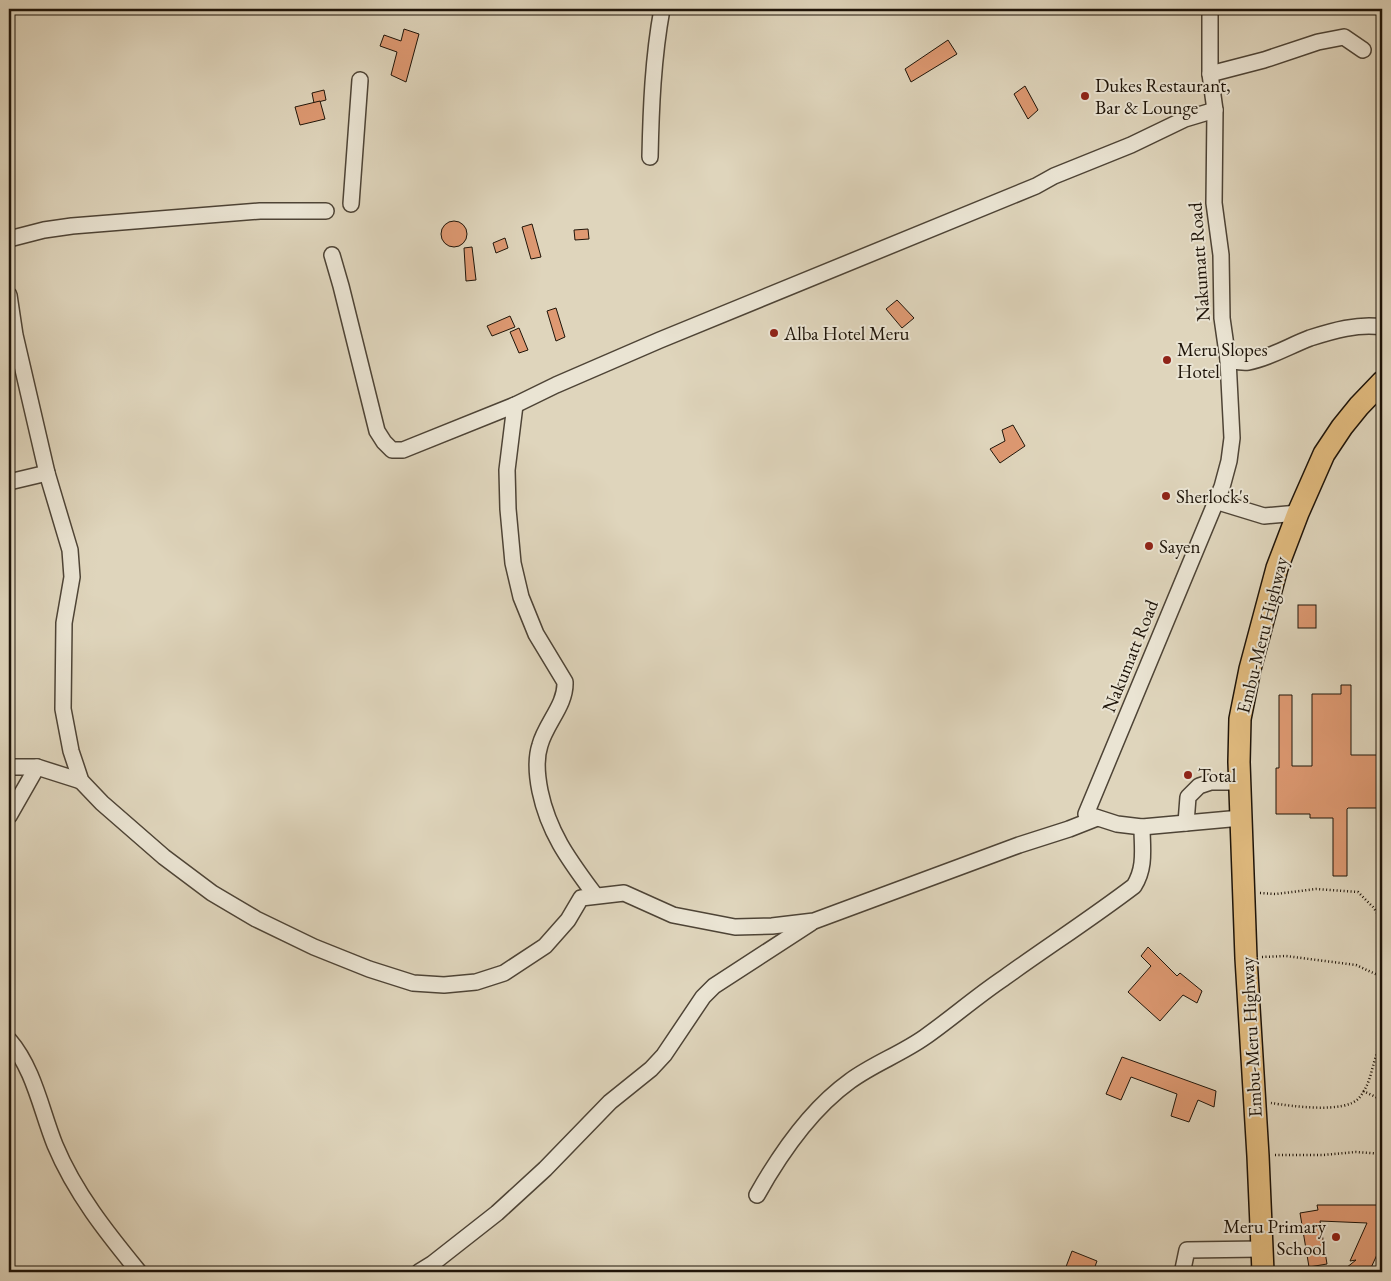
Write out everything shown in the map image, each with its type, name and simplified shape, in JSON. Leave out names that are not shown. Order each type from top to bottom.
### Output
[{"type":"highway","name":"Embu-Meru Highway","points":[[1263,1272],[1243,891],[1240,719],[1250,669],[1277,568],[1298,513],[1324,454],[1342,427],[1382,382]]},
{"type":"street","points":[[650,157],[650,116],[656,48],[662,9]]},
{"type":"street","name":"Nakumatt Road","points":[[1091,816],[1222,487],[1229,461],[1232,438],[1228,360],[1222,318],[1220,255],[1214,203],[1215,110],[1210,74],[1210,9]]},
{"type":"street","points":[[1210,74],[1264,60],[1318,42],[1344,37],[1363,50]]},
{"type":"street","points":[[351,204],[360,80]]},
{"type":"street","points":[[332,255],[376,431],[392,450],[403,450],[515,405],[669,336],[1036,186],[1054,176],[1185,119],[1215,110]]},
{"type":"street","points":[[9,239],[44,230],[72,226],[260,211],[326,211]]},
{"type":"street","points":[[9,295],[15,335],[47,473],[70,550],[72,577],[64,623],[63,709],[71,751],[81,780],[102,804],[164,857],[212,893],[256,919],[314,947],[369,969],[413,983],[444,986],[476,982],[504,973],[545,946],[568,920],[581,898],[624,893],[673,915],[735,927],[772,926],[814,921],[1019,845],[1069,829],[1091,816],[1117,824],[1142,827],[1241,818]]},
{"type":"street","points":[[1228,360],[1246,362],[1270,356],[1310,338],[1344,329],[1371,325],[1382,327]]},
{"type":"street","points":[[515,405],[507,470],[508,509],[514,563],[521,597],[536,634],[565,682],[563,699],[540,745],[537,767],[539,784],[543,805],[551,828],[568,860],[595,896]]},
{"type":"street","points":[[9,482],[47,473]]},
{"type":"street","points":[[1216,501],[1264,516],[1298,513]]},
{"type":"street","points":[[9,767],[37,767],[81,780]]},
{"type":"street","points":[[9,816],[37,767]]},
{"type":"street","points":[[1186,823],[1188,797],[1199,786],[1211,782],[1240,782]]},
{"type":"street","points":[[756,1195],[768,1174],[804,1125],[843,1086],[922,1039],[1002,979],[1134,886],[1140,877],[1142,866],[1142,827]]},
{"type":"street","points":[[419,1272],[497,1213],[552,1162],[610,1102],[651,1069],[664,1055],[703,997],[714,986],[814,921]]},
{"type":"street","points":[[9,1040],[31,1079],[55,1145],[72,1180],[93,1214],[139,1272]]},
{"type":"street","points":[[1183,1272],[1187,1250],[1262,1249]]},
{"type":"path","points":[[1243,891],[1276,894],[1316,889],[1358,892],[1373,907],[1382,920]]},
{"type":"path","points":[[1246,958],[1286,956],[1325,960],[1356,965],[1382,977]]},
{"type":"path","points":[[1255,1101],[1310,1108],[1345,1105],[1358,1099],[1363,1091],[1378,1050],[1382,1045]]},
{"type":"path","points":[[1363,1091],[1382,1100]]},
{"type":"path","points":[[1258,1156],[1323,1155],[1356,1152],[1382,1154]]},
{"type":"building","points":[[404,29],[419,34],[406,82],[391,75],[397,52],[380,46],[384,35],[401,41]]},
{"type":"building","points":[[948,40],[957,54],[911,82],[905,69]]},
{"type":"building","points":[[1025,86],[1038,110],[1028,119],[1014,94]]},
{"type":"building","points":[[324,90],[326,100],[314,103],[312,93]]},
{"type":"building","points":[[320,101],[325,119],[300,125],[295,107]]},
{"type":"building","points":[[454,221],[463,225],[467,234],[463,243],[454,247],[445,243],[441,234],[445,225]]},
{"type":"building","points":[[532,224],[541,257],[531,259],[522,227]]},
{"type":"building","points":[[588,229],[589,239],[575,240],[574,230]]},
{"type":"building","points":[[505,238],[508,248],[496,253],[493,243]]},
{"type":"building","points":[[472,247],[476,280],[466,281],[464,248]]},
{"type":"building","points":[[897,300],[914,318],[902,328],[886,309]]},
{"type":"building","points":[[556,308],[565,337],[556,341],[547,311]]},
{"type":"building","points":[[510,316],[515,327],[492,336],[487,326]]},
{"type":"building","points":[[519,328],[528,350],[519,353],[510,332]]},
{"type":"building","points":[[1013,425],[1025,446],[1000,463],[990,449],[1005,441],[1002,430]]},
{"type":"building","points":[[1298,605],[1316,605],[1316,628],[1298,628]]},
{"type":"building","points":[[1341,685],[1351,685],[1351,755],[1380,755],[1380,808],[1347,809],[1347,876],[1333,876],[1333,818],[1310,818],[1310,814],[1276,814],[1276,768],[1279,768],[1279,695],[1292,695],[1292,766],[1312,766],[1312,694],[1341,694]]},
{"type":"building","points":[[1148,947],[1177,976],[1180,973],[1202,991],[1197,1003],[1183,995],[1160,1021],[1128,992],[1151,966],[1141,956]]},
{"type":"building","points":[[1122,1057],[1216,1091],[1214,1107],[1198,1100],[1189,1122],[1171,1116],[1177,1094],[1131,1077],[1121,1100],[1106,1094]]},
{"type":"building","points":[[1317,1205],[1382,1205],[1382,1244],[1369,1272],[1341,1272],[1356,1260],[1350,1261],[1367,1223],[1320,1221],[1327,1264],[1309,1267],[1300,1213],[1318,1210]]},
{"type":"building","points":[[1072,1251],[1097,1261],[1093,1272],[1064,1272]]},
{"type":"place","name":"Dukes Restaurant, Bar & Lounge","points":[[1085,96]]},
{"type":"place","name":"Alba Hotel Meru","points":[[774,333]]},
{"type":"place","name":"Meru Slopes Hotel","points":[[1167,360]]},
{"type":"place","name":"Sherlock's","points":[[1166,496]]},
{"type":"place","name":"Sayen","points":[[1149,546]]},
{"type":"place","name":"Total","points":[[1188,775]]},
{"type":"place","name":"Meru Primary School","points":[[1336,1237]]}]
